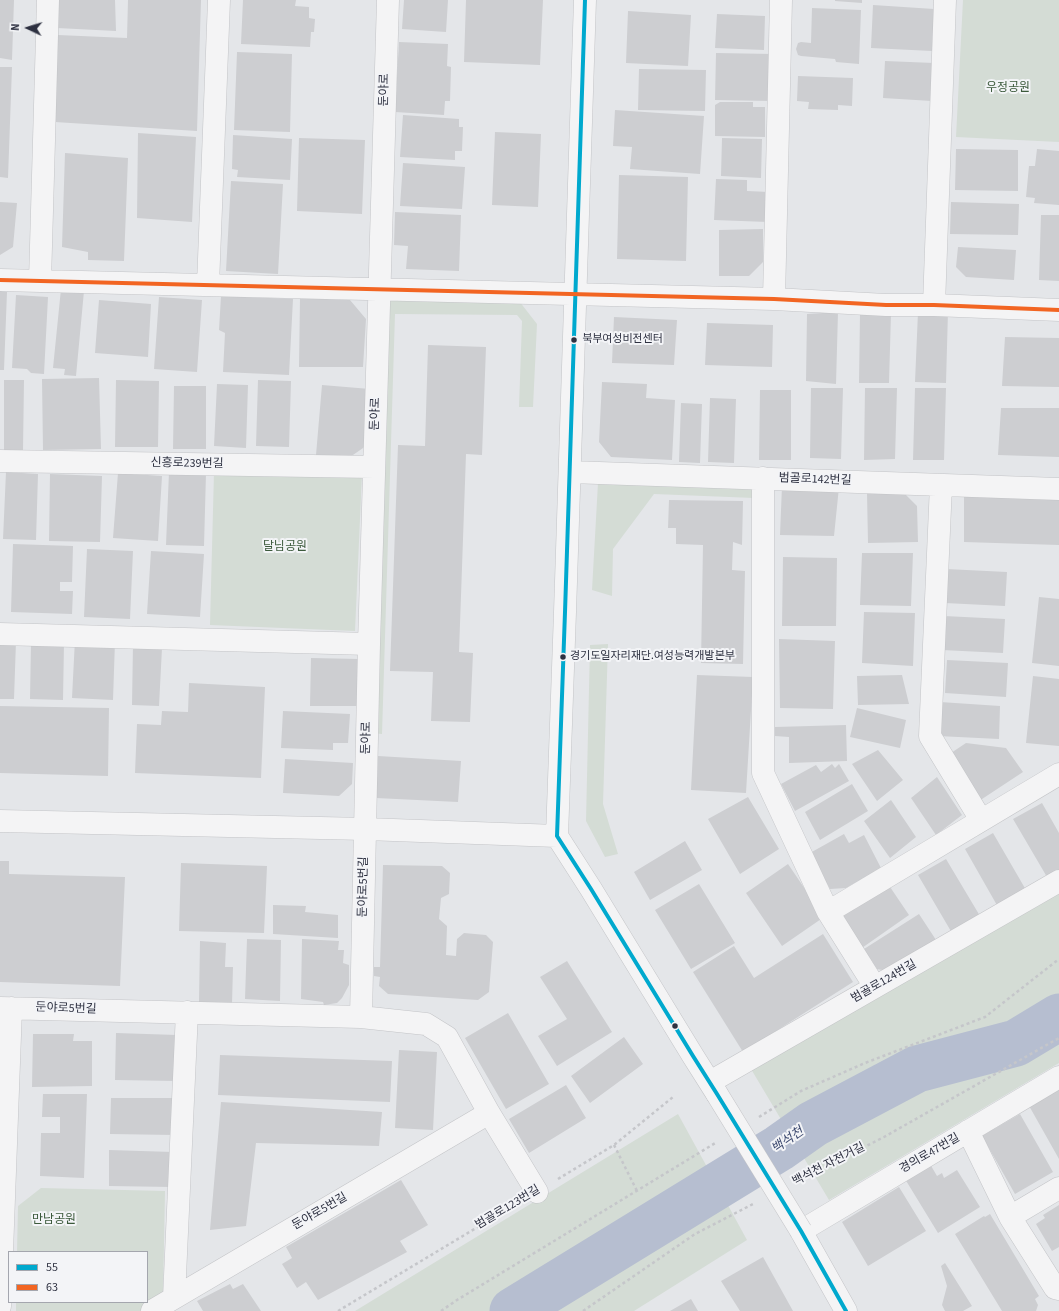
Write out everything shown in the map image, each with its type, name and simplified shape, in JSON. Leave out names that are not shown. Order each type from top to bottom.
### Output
[{"type":"street","points":[[40,281],[48,0]]},
{"type":"street","points":[[208,285],[219,0]]},
{"type":"street","name":"둔야로","points":[[366,829],[369,644],[388,0]]},
{"type":"street","points":[[585,0],[557,836],[801,1231],[846,1311]]},
{"type":"street","points":[[774,299],[781,0]]},
{"type":"street","points":[[934,305],[945,0]]},
{"type":"street","points":[[0,280],[774,299],[886,305],[934,305],[1059,310]]},
{"type":"street","name":"신흥로239번길","points":[[0,461],[374,467]]},
{"type":"street","name":"범골로142번길","points":[[570,472],[1059,489]]},
{"type":"street","points":[[763,478],[763,773],[828,912],[875,987]]},
{"type":"street","points":[[941,485],[930,736],[981,820]]},
{"type":"street","points":[[0,634],[369,644]]},
{"type":"street","points":[[828,912],[1059,774]]},
{"type":"street","points":[[0,821],[366,829],[557,836]]},
{"type":"street","name":"둔야로5번길","points":[[361,1017],[366,829]]},
{"type":"street","name":"범골로124번길","points":[[713,1088],[875,987],[1059,881]]},
{"type":"street","name":"둔야로5번길","points":[[0,1306],[6,1008],[361,1017],[426,1024],[447,1037],[489,1113],[537,1192]]},
{"type":"street","points":[[174,1298],[187,1012]]},
{"type":"street","name":"경의로47번길","points":[[801,1231],[1059,1077]]},
{"type":"street","name":"둔야로5번길","points":[[152,1311],[489,1113]]},
{"type":"street","points":[[968,1131],[1010,1217],[1055,1288],[1059,1288]]},
{"type":"street","points":[[1010,1217],[1059,1188]]},
{"type":"path","name":"백석천 자전거길","points":[[793,1184],[884,1137],[1059,1038]]},
{"type":"path","name":"범골로123번길","points":[[338,1311],[614,1145],[673,1097]]},
{"type":"path","points":[[614,1145],[637,1191]]},
{"type":"path","points":[[583,1311],[695,1234],[758,1202]]},
{"type":"green space","name":"우정공원","points":[[963,0],[1059,0],[1059,142],[956,137]]},
{"type":"green space","points":[[386,297],[516,297],[537,324],[533,407],[519,407],[522,321],[517,315],[395,314],[382,734],[371,733]]},
{"type":"green space","name":"달님공원","points":[[214,472],[362,474],[355,631],[210,625]]},
{"type":"green space","points":[[598,483],[755,487],[754,498],[654,494],[613,549],[612,596],[592,590]]},
{"type":"green space","points":[[608,644],[603,804],[618,854],[605,857],[586,821],[590,645]]},
{"type":"green space","points":[[1059,887],[1059,1063],[829,1200],[751,1069]]},
{"type":"green space","points":[[678,1114],[747,1240],[634,1311],[355,1311]]},
{"type":"green space","name":"만남공원","points":[[41,1188],[165,1191],[163,1296],[140,1311],[16,1311],[16,1303],[148,1303],[148,1251],[17,1251],[18,1206]]},
{"type":"building","points":[[0,0],[14,0],[12,60],[0,58]]},
{"type":"building","points":[[57,0],[115,0],[116,31],[57,28]]},
{"type":"building","points":[[128,0],[201,0],[197,131],[55,122],[58,35],[127,38]]},
{"type":"building","points":[[243,0],[296,0],[295,6],[309,7],[309,18],[315,19],[314,32],[311,32],[310,47],[241,44]]},
{"type":"building","points":[[404,0],[448,0],[446,32],[402,29]]},
{"type":"building","points":[[466,0],[543,0],[540,65],[464,62]]},
{"type":"building","points":[[862,0],[862,3],[835,1]]},
{"type":"building","points":[[873,5],[934,9],[932,51],[871,48]]},
{"type":"building","points":[[812,8],[861,10],[859,64],[836,62],[835,59],[798,55],[796,49],[798,43],[811,43]]},
{"type":"building","points":[[628,11],[691,15],[688,66],[626,63]]},
{"type":"building","points":[[717,14],[765,16],[764,50],[715,48]]},
{"type":"building","points":[[399,42],[448,44],[447,66],[451,67],[450,101],[445,101],[444,115],[395,112]]},
{"type":"building","points":[[237,52],[292,54],[290,132],[234,130]]},
{"type":"building","points":[[716,53],[773,54],[772,101],[715,100]]},
{"type":"building","points":[[885,61],[934,63],[932,101],[883,98]]},
{"type":"building","points":[[0,67],[12,67],[8,178],[0,177]]},
{"type":"building","points":[[639,69],[706,70],[705,111],[638,110]]},
{"type":"building","points":[[798,76],[853,78],[852,106],[838,105],[838,110],[808,109],[809,102],[797,101]]},
{"type":"building","points":[[720,102],[753,102],[753,107],[765,107],[765,137],[715,136],[715,105]]},
{"type":"building","points":[[615,110],[704,116],[700,174],[630,169],[632,147],[613,146]]},
{"type":"building","points":[[403,115],[459,119],[459,127],[463,127],[462,151],[455,151],[455,160],[400,157]]},
{"type":"building","points":[[495,132],[541,134],[538,207],[492,205]]},
{"type":"building","points":[[138,133],[196,137],[192,222],[137,218]]},
{"type":"building","points":[[233,135],[292,139],[290,180],[237,177],[238,170],[232,169]]},
{"type":"building","points":[[299,138],[365,140],[362,214],[297,211]]},
{"type":"building","points":[[722,138],[762,139],[761,178],[721,176]]},
{"type":"building","points":[[956,149],[1018,150],[1018,191],[955,190]]},
{"type":"building","points":[[1037,149],[1059,151],[1059,205],[1034,203],[1035,198],[1026,197],[1029,166],[1035,166]]},
{"type":"building","points":[[65,153],[128,158],[124,261],[88,260],[88,252],[62,247]]},
{"type":"building","points":[[403,163],[465,167],[462,209],[400,206]]},
{"type":"building","points":[[619,175],[688,177],[686,261],[617,259]]},
{"type":"building","points":[[716,179],[747,180],[747,191],[769,192],[768,222],[714,220]]},
{"type":"building","points":[[231,181],[283,184],[278,274],[226,271]]},
{"type":"building","points":[[0,202],[17,203],[13,247],[0,255]]},
{"type":"building","points":[[951,202],[1019,204],[1018,235],[950,234]]},
{"type":"building","points":[[395,212],[461,215],[459,271],[406,269],[408,246],[394,245]]},
{"type":"building","points":[[1041,215],[1059,215],[1059,281],[1039,280]]},
{"type":"building","points":[[763,229],[763,262],[749,276],[719,276],[719,230]]},
{"type":"building","points":[[958,247],[1016,250],[1014,280],[966,277],[956,267]]},
{"type":"building","points":[[61,289],[84,291],[76,376],[64,375],[65,369],[53,368]]},
{"type":"building","points":[[0,291],[7,292],[4,370],[0,370]]},
{"type":"building","points":[[16,295],[48,297],[44,374],[31,373],[27,369],[12,368]]},
{"type":"building","points":[[221,296],[293,299],[289,375],[223,372],[225,333],[219,330]]},
{"type":"building","points":[[159,297],[202,300],[197,372],[154,369]]},
{"type":"building","points":[[300,298],[350,300],[366,319],[363,367],[299,367]]},
{"type":"building","points":[[99,300],[151,304],[148,357],[95,353]]},
{"type":"building","points":[[948,311],[946,383],[915,382],[918,312]]},
{"type":"building","points":[[838,312],[836,384],[806,381],[807,314]]},
{"type":"building","points":[[891,313],[889,383],[859,383],[860,314]]},
{"type":"building","points":[[614,317],[677,320],[674,365],[612,363]]},
{"type":"building","points":[[707,323],[773,325],[772,367],[705,365]]},
{"type":"building","points":[[1005,337],[1059,338],[1059,387],[1002,386]]},
{"type":"building","points":[[428,345],[486,347],[482,455],[466,454],[459,652],[473,653],[470,722],[431,721],[433,672],[390,671],[398,445],[425,446]]},
{"type":"building","points":[[99,378],[101,449],[43,450],[42,379]]},
{"type":"building","points":[[4,380],[24,380],[23,450],[4,450]]},
{"type":"building","points":[[116,380],[159,381],[158,447],[115,447]]},
{"type":"building","points":[[258,380],[291,381],[289,447],[256,446]]},
{"type":"building","points":[[602,382],[647,384],[646,398],[675,400],[672,460],[611,457],[599,442]]},
{"type":"building","points":[[217,384],[248,385],[246,448],[214,446]]},
{"type":"building","points":[[322,385],[370,389],[366,446],[350,457],[316,455]]},
{"type":"building","points":[[174,386],[206,386],[206,449],[173,449]]},
{"type":"building","points":[[811,388],[843,388],[841,459],[810,458]]},
{"type":"building","points":[[865,388],[897,388],[895,459],[864,460]]},
{"type":"building","points":[[915,388],[946,388],[944,460],[913,460]]},
{"type":"building","points":[[760,390],[791,390],[791,460],[759,460]]},
{"type":"building","points":[[710,398],[736,399],[734,463],[708,462]]},
{"type":"building","points":[[681,403],[702,404],[700,463],[679,462]]},
{"type":"building","points":[[1001,408],[1059,408],[1059,457],[998,455]]},
{"type":"building","points":[[6,472],[38,474],[36,540],[3,539]]},
{"type":"building","points":[[169,472],[206,473],[204,546],[166,545]]},
{"type":"building","points":[[118,473],[162,476],[158,541],[113,538]]},
{"type":"building","points":[[50,474],[102,476],[100,542],[49,541]]},
{"type":"building","points":[[782,486],[839,487],[834,536],[780,535]]},
{"type":"building","points":[[867,493],[904,493],[917,506],[918,542],[868,543]]},
{"type":"building","points":[[964,496],[1059,499],[1059,545],[964,542]]},
{"type":"building","points":[[669,500],[743,501],[742,545],[733,542],[732,570],[745,571],[743,664],[701,663],[703,545],[676,544],[676,528],[668,528]]},
{"type":"building","points":[[13,544],[73,546],[72,582],[60,582],[60,591],[73,591],[72,614],[11,612]]},
{"type":"building","points":[[87,549],[133,551],[130,619],[84,617]]},
{"type":"building","points":[[151,551],[204,554],[200,617],[147,614]]},
{"type":"building","points":[[862,553],[913,553],[911,606],[860,605]]},
{"type":"building","points":[[783,557],[837,558],[836,626],[782,626]]},
{"type":"building","points":[[946,569],[1007,572],[1005,606],[945,603]]},
{"type":"building","points":[[1039,597],[1059,599],[1059,666],[1032,663]]},
{"type":"building","points":[[864,612],[915,613],[913,666],[862,663]]},
{"type":"building","points":[[944,616],[1005,619],[1003,653],[942,650]]},
{"type":"building","points":[[75,639],[115,641],[113,700],[72,698]]},
{"type":"building","points":[[779,639],[835,641],[833,709],[780,708]]},
{"type":"building","points":[[0,641],[16,641],[14,699],[0,699]]},
{"type":"building","points":[[31,643],[64,643],[63,700],[30,699]]},
{"type":"building","points":[[133,644],[162,648],[159,706],[132,705]]},
{"type":"building","points":[[311,658],[359,659],[358,706],[310,706]]},
{"type":"building","points":[[947,660],[1008,663],[1006,697],[945,693]]},
{"type":"building","points":[[697,675],[753,677],[746,793],[691,790]]},
{"type":"building","points":[[902,675],[909,704],[858,705],[857,676]]},
{"type":"building","points":[[1033,676],[1059,679],[1059,746],[1026,743]]},
{"type":"building","points":[[189,683],[265,687],[261,778],[135,773],[137,724],[161,725],[162,711],[188,712]]},
{"type":"building","points":[[940,702],[1000,706],[999,739],[938,736]]},
{"type":"building","points":[[0,706],[109,708],[108,776],[0,773]]},
{"type":"building","points":[[857,708],[906,720],[900,748],[850,737]]},
{"type":"building","points":[[283,711],[350,714],[348,743],[333,743],[333,750],[281,748]]},
{"type":"building","points":[[846,725],[847,761],[789,763],[789,737],[775,736],[775,727]]},
{"type":"building","points":[[966,743],[1006,748],[1023,772],[979,801],[948,755]]},
{"type":"building","points":[[878,750],[903,780],[877,801],[852,764]]},
{"type":"building","points":[[378,756],[461,761],[458,802],[376,798]]},
{"type":"building","points":[[285,759],[353,763],[352,784],[339,796],[283,793]]},
{"type":"building","points":[[832,764],[835,768],[839,764],[849,781],[795,811],[781,784],[816,765],[821,772]]},
{"type":"building","points":[[937,777],[962,815],[936,835],[911,798]]},
{"type":"building","points":[[852,784],[868,811],[820,840],[805,812]]},
{"type":"building","points":[[748,797],[779,849],[740,874],[708,819]]},
{"type":"building","points":[[891,800],[916,837],[890,858],[864,821]]},
{"type":"building","points":[[1042,803],[1059,833],[1059,870],[1047,877],[1013,819]]},
{"type":"building","points":[[993,833],[1026,890],[998,907],[965,849]]},
{"type":"building","points":[[844,834],[849,843],[864,835],[881,868],[846,888],[830,889],[810,853]]},
{"type":"building","points":[[685,841],[702,870],[650,900],[634,872]]},
{"type":"building","points":[[946,859],[980,916],[952,933],[918,875]]},
{"type":"building","points":[[0,861],[9,861],[9,874],[125,877],[120,986],[0,982]]},
{"type":"building","points":[[181,863],[267,866],[264,933],[179,931]]},
{"type":"building","points":[[788,864],[824,917],[782,946],[746,893]]},
{"type":"building","points":[[383,865],[442,866],[450,873],[449,894],[441,898],[439,919],[447,926],[446,955],[456,956],[457,939],[464,933],[486,935],[493,942],[489,992],[478,1000],[388,994],[379,986],[380,977],[374,976],[374,967],[380,967]]},
{"type":"building","points":[[886,881],[909,915],[859,950],[840,922],[842,911]]},
{"type":"building","points":[[699,884],[735,943],[691,969],[655,910]]},
{"type":"building","points":[[273,905],[306,906],[305,912],[338,915],[338,938],[273,934]]},
{"type":"building","points":[[919,914],[938,943],[893,972],[877,969],[864,949]]},
{"type":"building","points":[[823,934],[853,982],[743,1052],[693,972],[734,946],[754,978]]},
{"type":"building","points":[[247,939],[281,940],[280,1001],[245,999]]},
{"type":"building","points":[[302,939],[339,941],[338,950],[344,950],[343,963],[349,965],[349,985],[342,998],[337,1003],[324,1005],[323,1002],[301,999]]},
{"type":"building","points":[[200,941],[226,943],[225,967],[233,967],[232,1004],[199,1002]]},
{"type":"building","points":[[567,961],[612,1032],[557,1066],[538,1036],[567,1019],[540,977]]},
{"type":"building","points":[[508,1013],[549,1084],[506,1109],[465,1038]]},
{"type":"building","points":[[116,1033],[177,1035],[176,1081],[115,1080]]},
{"type":"building","points":[[33,1034],[74,1034],[73,1041],[92,1041],[92,1086],[32,1087]]},
{"type":"building","points":[[624,1037],[643,1064],[590,1103],[571,1076]]},
{"type":"building","points":[[399,1050],[437,1052],[433,1130],[395,1128]]},
{"type":"building","points":[[220,1055],[392,1061],[390,1102],[218,1095]]},
{"type":"building","points":[[566,1085],[586,1118],[529,1153],[509,1119]]},
{"type":"building","points":[[1059,1087],[1059,1159],[1028,1104]]},
{"type":"building","points":[[43,1094],[87,1094],[84,1178],[40,1176],[41,1133],[60,1133],[60,1117],[42,1117]]},
{"type":"building","points":[[111,1098],[175,1098],[174,1135],[110,1134]]},
{"type":"building","points":[[221,1102],[382,1112],[379,1146],[256,1143],[246,1226],[210,1230]]},
{"type":"building","points":[[1020,1114],[1053,1172],[1015,1194],[982,1136]]},
{"type":"building","points":[[109,1150],[173,1152],[172,1187],[109,1186]]},
{"type":"building","points":[[930,1164],[937,1176],[942,1173],[944,1178],[957,1170],[980,1207],[938,1233],[905,1179]]},
{"type":"building","points":[[401,1180],[428,1225],[400,1241],[407,1252],[318,1300],[306,1282],[297,1288],[282,1264],[292,1258],[286,1247]]},
{"type":"building","points":[[899,1187],[926,1231],[868,1266],[842,1222]]},
{"type":"building","points":[[1059,1205],[1059,1247],[1052,1251],[1036,1224],[1045,1218],[1043,1215]]},
{"type":"building","points":[[990,1214],[1039,1296],[1035,1299],[1038,1305],[1036,1311],[1002,1311],[955,1234],[984,1216],[985,1217]]},
{"type":"building","points":[[763,1257],[793,1311],[740,1311],[721,1281]]},
{"type":"building","points":[[945,1263],[972,1306],[963,1311],[945,1311],[942,1305],[947,1286],[941,1266]]},
{"type":"building","points":[[230,1284],[233,1289],[243,1284],[261,1311],[203,1311],[197,1301]]},
{"type":"building","points":[[691,1299],[698,1311],[670,1311]]},
{"type":"waterway","name":"백석천","points":[[513,1311],[779,1148],[813,1124],[917,1069],[1016,1043],[1059,1017]]},
{"type":"transit line","name":"55","points":[[585,0],[557,836],[801,1231],[846,1311]]},
{"type":"transit line","name":"63","points":[[0,280],[774,299],[886,305],[934,305],[1059,310]]},
{"type":"place","name":"북부여성비전센터","points":[[574,340]]},
{"type":"place","name":"경기도일자리재단.여성능력개발본부","points":[[563,657]]}]
